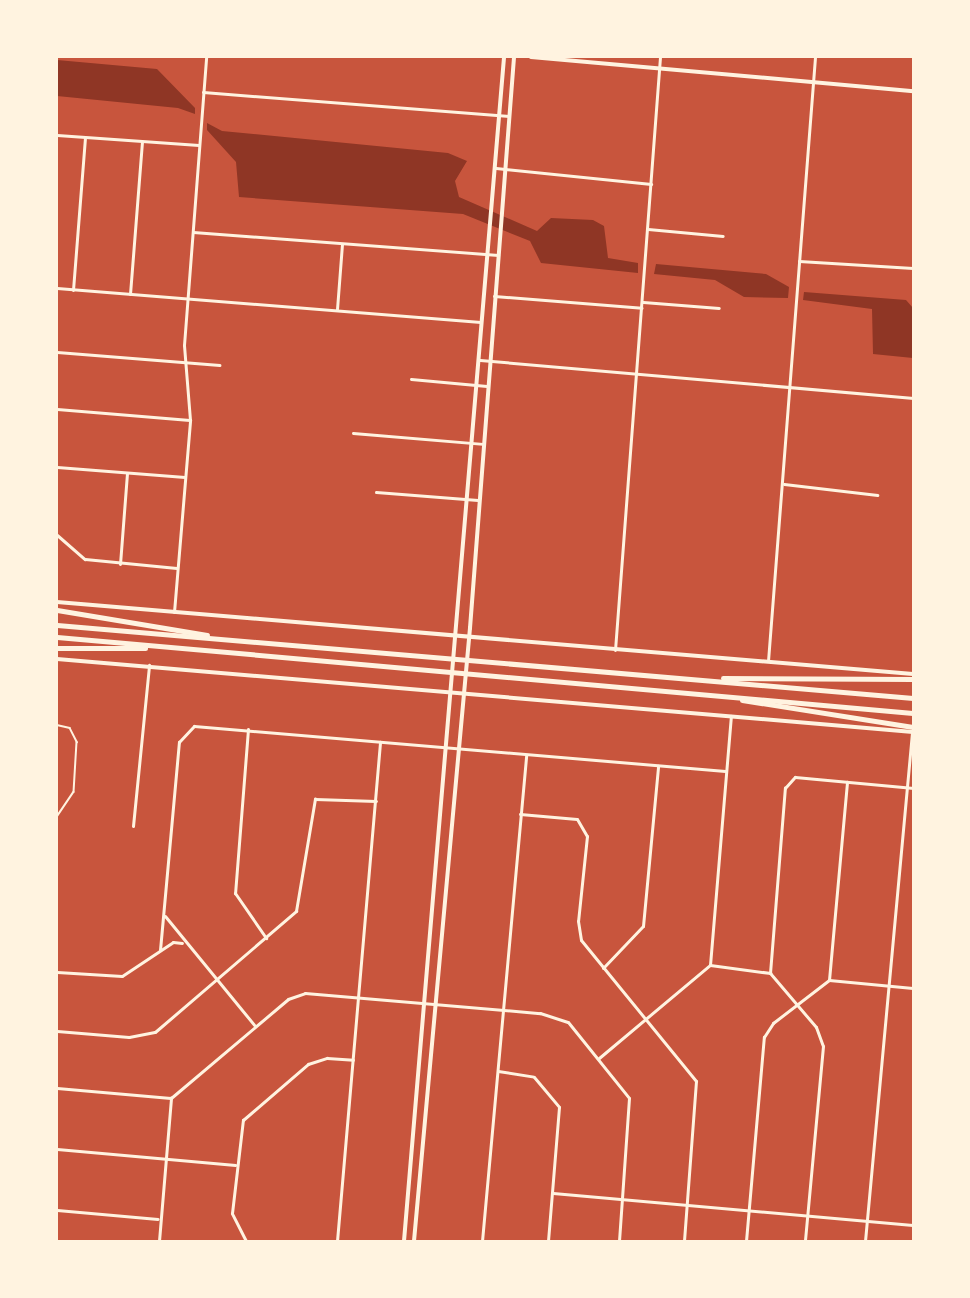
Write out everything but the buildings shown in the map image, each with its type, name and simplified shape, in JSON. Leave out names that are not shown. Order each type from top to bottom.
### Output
[{"type":"highway","points":[[57,610],[226,639]]},
{"type":"highway","points":[[57,625],[440,655],[913,698]]},
{"type":"highway","points":[[57,637],[913,713]]},
{"type":"highway","points":[[57,648],[169,648]]},
{"type":"highway","points":[[676,676],[913,677]]},
{"type":"highway","points":[[720,695],[913,727]]},
{"type":"main road","points":[[404,1241],[455,636],[469,500],[504,57]]},
{"type":"main road","points":[[414,1241],[469,637],[514,57]]},
{"type":"main road","points":[[531,57],[913,91]]},
{"type":"main road","points":[[57,602],[913,677]]},
{"type":"main road","points":[[57,659],[149,665],[913,732]]},
{"type":"street","points":[[174,612],[190,420],[187,298],[206,57]]},
{"type":"street","points":[[615,650],[660,57]]},
{"type":"street","points":[[768,663],[784,483],[789,388],[815,57]]},
{"type":"street","points":[[203,92],[509,116]]},
{"type":"street","points":[[57,135],[199,145]]},
{"type":"street","points":[[73,290],[85,136]]},
{"type":"street","points":[[130,294],[142,141]]},
{"type":"street","points":[[495,168],[651,184]]},
{"type":"street","points":[[648,229],[723,236]]},
{"type":"street","points":[[192,232],[498,255]]},
{"type":"street","points":[[337,309],[342,244]]},
{"type":"street","points":[[799,261],[913,268]]},
{"type":"street","points":[[57,288],[483,322]]},
{"type":"street","points":[[495,296],[642,308]]},
{"type":"street","points":[[642,302],[719,308]]},
{"type":"street","points":[[57,352],[219,364]]},
{"type":"street","points":[[480,360],[913,398]]},
{"type":"street","points":[[411,379],[488,386]]},
{"type":"street","points":[[57,409],[190,420]]},
{"type":"street","points":[[353,433],[483,444]]},
{"type":"street","points":[[57,467],[184,477]]},
{"type":"street","points":[[120,564],[127,473]]},
{"type":"street","points":[[784,483],[877,495]]},
{"type":"street","points":[[376,492],[478,500]]},
{"type":"street","points":[[57,536],[85,559],[177,568]]},
{"type":"street","points":[[133,826],[149,665]]},
{"type":"street","points":[[599,1058],[710,965],[731,715]]},
{"type":"street","points":[[160,950],[179,742],[189,728],[248,729],[725,771]]},
{"type":"street","points":[[248,729],[235,893],[267,938]]},
{"type":"street","points":[[865,1241],[906,787],[913,732]]},
{"type":"street","points":[[337,1241],[380,742]]},
{"type":"street","points":[[482,1241],[526,754]]},
{"type":"street","points":[[603,968],[643,926],[658,766]]},
{"type":"street","points":[[770,973],[785,788],[795,777],[913,788]]},
{"type":"street","points":[[829,980],[847,782]]},
{"type":"street","points":[[57,1031],[148,1035],[267,938],[296,911],[309,810],[323,795],[376,801]]},
{"type":"street","points":[[520,814],[577,819],[587,836],[578,928],[603,968],[698,1086],[684,1241]]},
{"type":"street","points":[[164,914],[183,943],[255,1026]]},
{"type":"street","points":[[162,925],[169,924]]},
{"type":"street","points":[[173,942],[175,933]]},
{"type":"street","points":[[161,940],[168,945]]},
{"type":"street","points":[[57,972],[122,976],[173,942],[183,943]]},
{"type":"street","points":[[710,965],[770,973],[797,1003],[823,1046],[805,1241]]},
{"type":"street","points":[[746,1241],[764,1037],[797,1003],[829,980],[913,988]]},
{"type":"street","points":[[159,1241],[158,1219],[171,1098],[296,994],[502,1010],[560,1018],[625,1089],[630,1106],[619,1241]]},
{"type":"street","points":[[246,1241],[232,1213],[240,1128],[250,1111],[308,1064],[327,1058],[353,1060]]},
{"type":"street","points":[[497,1071],[534,1077],[558,1107],[548,1241]]},
{"type":"street","points":[[57,1088],[171,1098]]},
{"type":"street","points":[[57,1149],[236,1165]]},
{"type":"street","points":[[553,1193],[913,1225]]},
{"type":"street","points":[[57,1209],[158,1219]]},
{"type":"lane","points":[[57,725],[70,728],[77,742],[74,792],[57,817]]},
{"type":"shaded area","points":[[57,60],[157,69],[195,108],[195,114],[178,108],[57,96]]},
{"type":"shaded area","points":[[207,123],[222,131],[448,153],[467,161],[455,181],[459,197],[537,231],[551,218],[593,220],[604,226],[608,258],[638,263],[638,273],[541,263],[530,241],[463,214],[239,197],[236,162],[207,130]]},
{"type":"shaded area","points":[[656,264],[766,274],[789,287],[788,298],[744,297],[715,280],[654,274]]},
{"type":"shaded area","points":[[804,292],[906,300],[913,308],[913,358],[873,354],[872,309],[803,300]]}]
